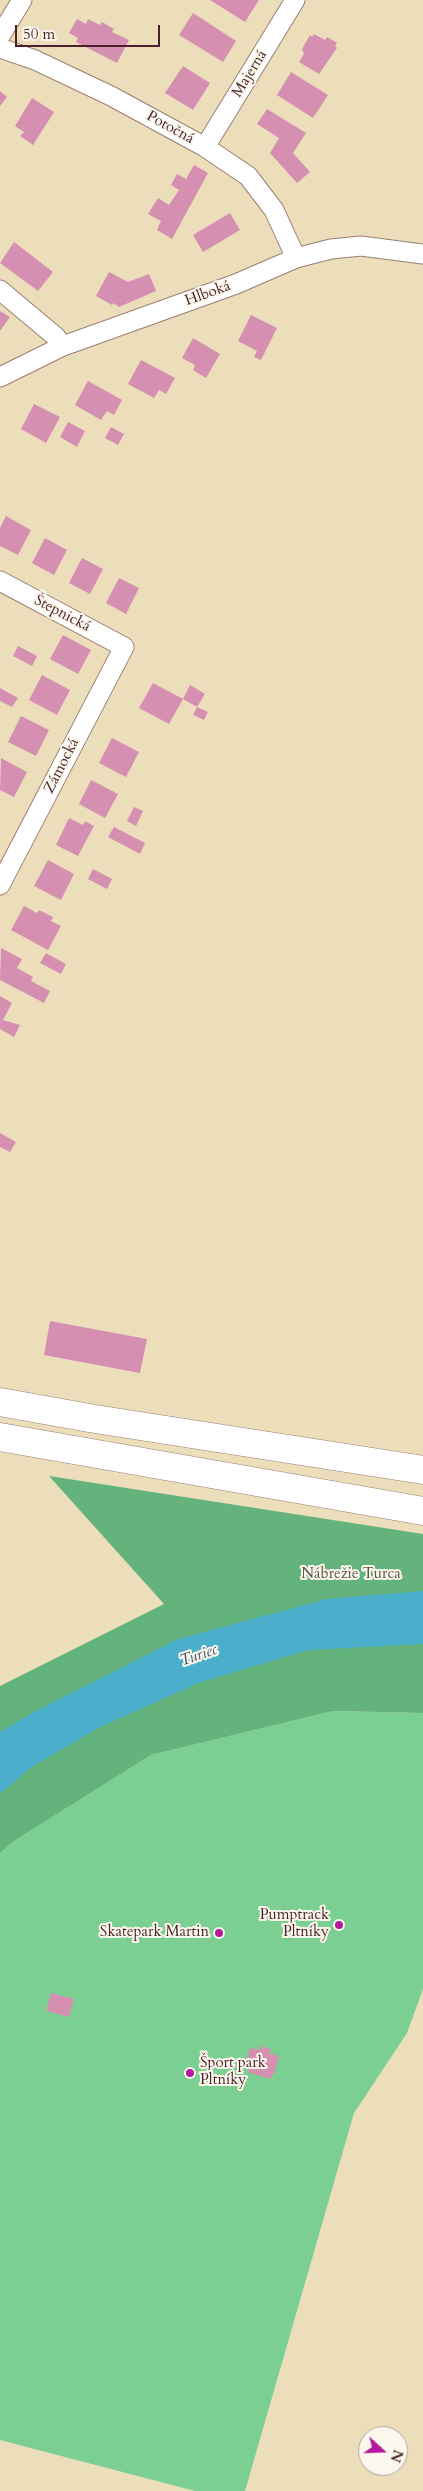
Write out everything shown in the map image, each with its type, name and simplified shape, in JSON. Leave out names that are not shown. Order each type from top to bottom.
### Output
[{"type":"main road","points":[[0,1402],[95,1419],[423,1470]]},
{"type":"main road","points":[[0,1437],[423,1511]]},
{"type":"street","points":[[0,36],[22,0]]},
{"type":"street","name":"Majerná","points":[[205,147],[295,0]]},
{"type":"street","name":"Potočná","points":[[0,48],[35,60],[111,96],[205,147],[248,176],[274,210],[296,258]]},
{"type":"street","name":"Hlboká","points":[[0,377],[63,346],[236,284],[296,258],[330,249],[361,246],[423,254]]},
{"type":"street","points":[[0,290],[46,328],[63,346]]},
{"type":"street","name":"Štepnická","points":[[0,582],[124,647]]},
{"type":"street","name":"Zámocká","points":[[0,885],[124,647]]},
{"type":"green space","name":"Nábrežie Turca","points":[[49,1476],[423,1534],[423,1713],[333,1711],[151,1755],[14,1841],[0,1853],[0,1686],[164,1604]]},
{"type":"green space","name":"Šport park Pltníky","points":[[333,1711],[423,1713],[423,1989],[407,2033],[354,2113],[245,2491],[195,2491],[0,2440],[0,1853],[14,1841],[151,1755]]},
{"type":"water","name":"Turiec","points":[[423,1591],[423,1644],[309,1650],[201,1682],[100,1727],[30,1768],[0,1794],[0,1732],[34,1712],[178,1639],[327,1599]]},
{"type":"building","points":[[210,0],[259,0],[245,22]]},
{"type":"building","points":[[193,13],[236,41],[223,62],[179,35]]},
{"type":"building","points":[[77,19],[86,24],[88,19],[100,25],[102,22],[114,29],[112,32],[129,40],[117,63],[76,42],[78,38],[69,33]]},
{"type":"building","points":[[314,34],[325,40],[327,37],[337,43],[335,46],[337,48],[319,74],[299,62],[304,54],[302,49],[310,35],[312,37]]},
{"type":"building","points":[[183,66],[210,83],[193,110],[165,93]]},
{"type":"building","points":[[291,72],[328,95],[313,118],[277,95]]},
{"type":"building","points":[[0,91],[7,97],[0,106]]},
{"type":"building","points":[[32,98],[54,112],[33,145],[20,136],[24,132],[15,126]]},
{"type":"building","points":[[267,109],[306,133],[293,153],[310,172],[297,183],[270,153],[279,138],[257,124]]},
{"type":"building","points":[[194,165],[208,173],[172,239],[157,230],[161,221],[148,214],[158,198],[169,205],[179,190],[171,185],[177,174],[186,179]]},
{"type":"building","points":[[230,213],[240,230],[203,252],[193,235]]},
{"type":"building","points":[[14,242],[53,272],[38,291],[0,263]]},
{"type":"building","points":[[109,272],[128,282],[149,274],[156,291],[119,307],[113,303],[112,305],[96,296]]},
{"type":"building","points":[[0,311],[10,317],[0,331]]},
{"type":"building","points":[[251,315],[277,328],[261,360],[254,357],[257,351],[238,341]]},
{"type":"building","points":[[193,338],[220,354],[206,378],[193,370],[195,365],[182,358]]},
{"type":"building","points":[[141,360],[175,378],[166,394],[159,390],[154,398],[128,384]]},
{"type":"building","points":[[88,381],[122,400],[114,415],[107,411],[101,420],[75,405]]},
{"type":"building","points":[[34,404],[60,417],[46,443],[21,429]]},
{"type":"building","points":[[68,422],[85,431],[77,447],[60,437]]},
{"type":"building","points":[[111,427],[124,434],[118,445],[105,438]]},
{"type":"building","points":[[6,516],[31,530],[18,555],[0,546],[0,528]]},
{"type":"building","points":[[45,538],[67,550],[54,575],[32,563]]},
{"type":"building","points":[[82,558],[103,569],[90,594],[69,583]]},
{"type":"building","points":[[119,578],[139,588],[126,614],[106,603]]},
{"type":"building","points":[[63,635],[91,650],[78,674],[50,659]]},
{"type":"building","points":[[18,646],[37,656],[32,666],[13,656]]},
{"type":"building","points":[[42,675],[70,690],[57,715],[29,700]]},
{"type":"building","points":[[153,683],[183,699],[169,724],[139,708]]},
{"type":"building","points":[[190,685],[205,694],[197,707],[183,699]]},
{"type":"building","points":[[0,688],[18,698],[12,707],[0,701]]},
{"type":"building","points":[[197,707],[208,712],[204,720],[193,715]]},
{"type":"building","points":[[21,716],[49,730],[36,756],[8,742]]},
{"type":"building","points":[[112,738],[139,752],[126,777],[99,763]]},
{"type":"building","points":[[1,758],[27,772],[14,797],[0,790]]},
{"type":"building","points":[[91,780],[118,794],[105,818],[79,804]]},
{"type":"building","points":[[134,807],[143,811],[136,826],[127,821]]},
{"type":"building","points":[[69,818],[83,825],[85,821],[94,826],[78,856],[56,845]]},
{"type":"building","points":[[114,827],[145,843],[140,854],[108,837]]},
{"type":"building","points":[[48,860],[74,874],[61,900],[34,886]]},
{"type":"building","points":[[93,869],[112,879],[107,889],[88,879]]},
{"type":"building","points":[[24,906],[37,913],[39,910],[53,917],[51,921],[61,926],[48,950],[11,930]]},
{"type":"building","points":[[1,948],[22,959],[17,968],[33,977],[31,981],[50,991],[44,1003],[0,980]]},
{"type":"building","points":[[46,953],[66,964],[61,974],[40,963]]},
{"type":"building","points":[[0,996],[12,1003],[3,1020],[20,1025],[14,1037],[0,1029]]},
{"type":"building","points":[[0,1133],[16,1142],[10,1152],[0,1147]]},
{"type":"building","points":[[50,1321],[147,1339],[140,1373],[44,1355]]},
{"type":"building","points":[[51,1993],[74,1999],[69,2017],[46,2011]]},
{"type":"building","points":[[260,2046],[271,2049],[269,2053],[279,2056],[274,2075],[272,2074],[271,2079],[247,2072],[249,2067],[245,2066],[250,2048],[259,2050]]},
{"type":"place","name":"Pumptrack Pltníky","points":[[339,1925]]},
{"type":"place","name":"Skatepark Martin","points":[[219,1933]]},
{"type":"place","name":"Šport park Pltníky","points":[[190,2073]]}]
